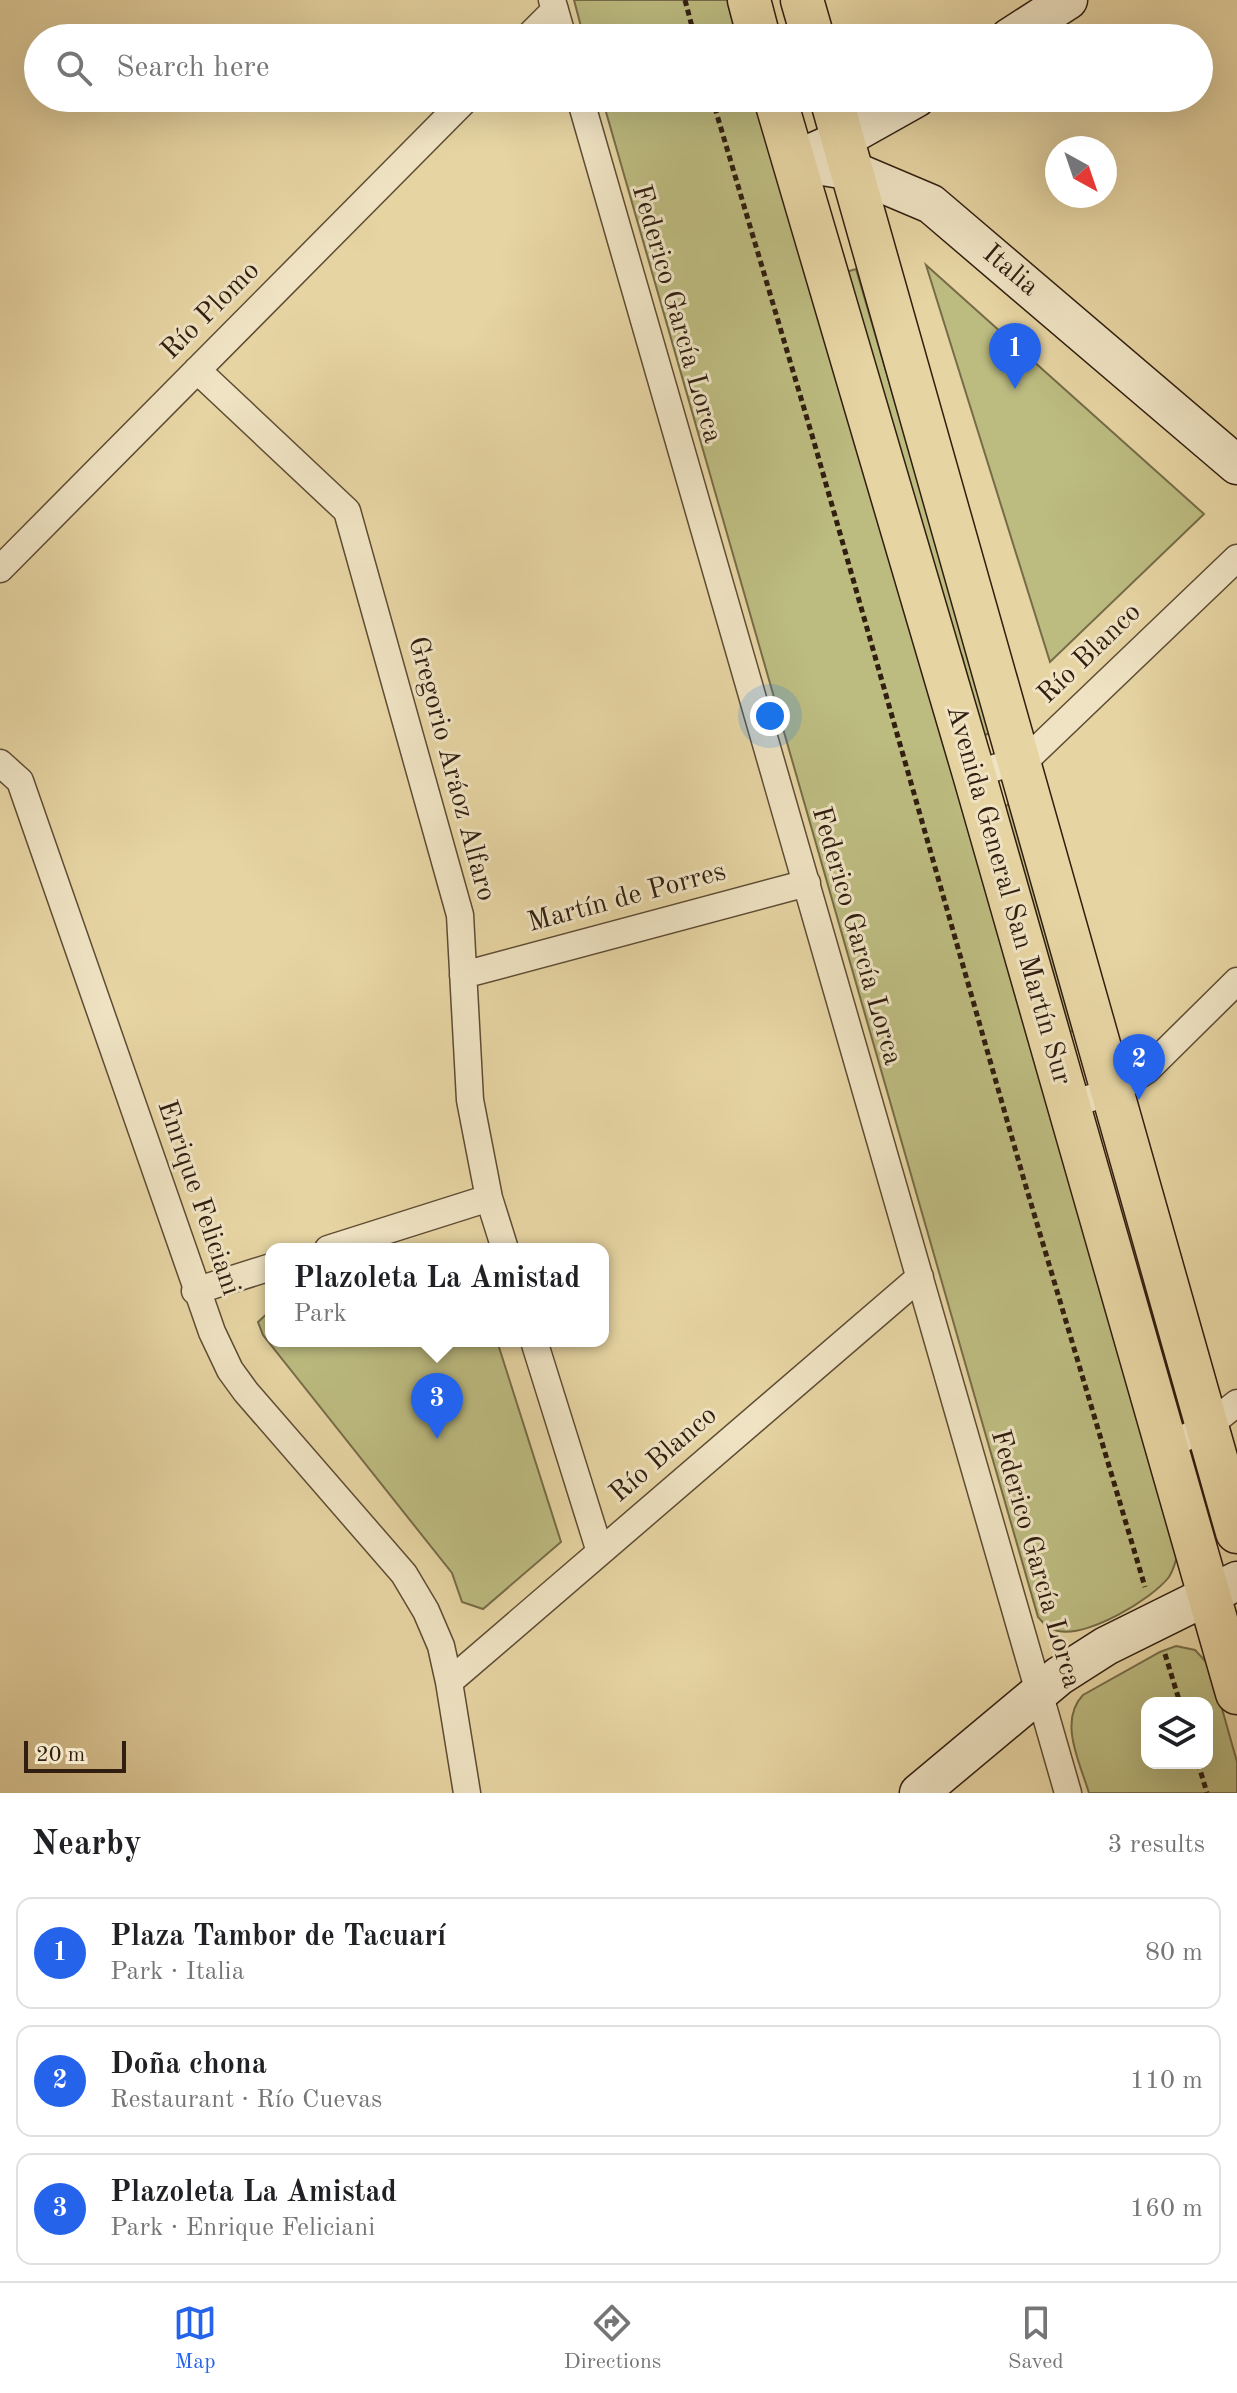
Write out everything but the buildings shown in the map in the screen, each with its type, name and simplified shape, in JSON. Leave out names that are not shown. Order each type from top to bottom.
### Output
[{"type":"main road","points":[[749,0],[755,24]]},
{"type":"main road","points":[[802,0],[809,24]]},
{"type":"main road","name":"Avenida General San Martín Sur","points":[[779,112],[974,774],[1165,1448],[1223,1588],[1237,1693]]},
{"type":"main road","name":"Avenida General San Martín Sur","points":[[835,112],[1114,1091],[1222,1414],[1237,1532]]},
{"type":"street","points":[[1031,24],[1068,0]]},
{"type":"street","points":[[538,24],[554,5]]},
{"type":"street","name":"Río Plomo","points":[[0,569],[453,112]]},
{"type":"street","name":"Federico García Lorca","points":[[584,112],[1068,1793]]},
{"type":"street","points":[[848,155],[899,112]]},
{"type":"street","name":"Italia","points":[[793,161],[848,155],[931,204],[1237,465]]},
{"type":"street","name":"Gregorio Aráoz Alfaro","points":[[197,370],[347,511],[460,915],[470,1100],[489,1198],[503,1243]]},
{"type":"street","name":"Río Blanco","points":[[974,774],[1028,758],[1237,558]]},
{"type":"street","name":"Enrique Feliciani","points":[[0,763],[20,781],[195,1291],[212,1332],[238,1381],[404,1574],[426,1611],[441,1646],[467,1793]]},
{"type":"street","name":"Martín de Porres","points":[[463,975],[807,883]]},
{"type":"street","points":[[1068,1105],[1114,1091],[1147,1070],[1237,981]]},
{"type":"street","points":[[347,1243],[489,1198]]},
{"type":"street","points":[[195,1291],[265,1269]]},
{"type":"street","name":"Río Blanco","points":[[449,1682],[920,1277]]},
{"type":"street","points":[[536,1347],[600,1552]]},
{"type":"street","points":[[1165,1448],[1222,1414]]},
{"type":"street","points":[[919,1793],[1039,1690],[1106,1646],[1223,1588]]},
{"type":"path","points":[[685,0],[691,24]]},
{"type":"path","points":[[716,112],[814,442],[1024,1180],[1178,1697]]},
{"type":"path","points":[[1200,1769],[1207,1793]]},
{"type":"shaded area","points":[[574,0],[732,0],[739,24],[580,24]]},
{"type":"shaded area","points":[[606,112],[765,112],[1179,1547],[1173,1570],[1160,1586],[1134,1606],[1102,1623],[1058,1631],[1049,1628],[1038,1617]]},
{"type":"shaded area","points":[[926,265],[1204,514],[1050,662]]},
{"type":"shaded area","points":[[856,269],[992,732],[983,736],[962,656],[954,645],[846,272]]},
{"type":"shaded area","points":[[1010,804],[1075,1031],[1068,1032],[1002,807]]},
{"type":"shaded area","points":[[265,1316],[265,1338],[263,1335],[258,1322]]},
{"type":"shaded area","points":[[273,1347],[499,1347],[561,1542],[483,1609],[462,1602],[452,1573]]},
{"type":"shaded area","points":[[1176,1646],[1195,1650],[1210,1666],[1237,1762],[1237,1793],[1089,1793],[1072,1730],[1072,1717],[1083,1695],[1160,1652]]},
{"type":"place","name":"Plaza Tambor de Tacuarí","points":[[1015,389]]},
{"type":"place","name":"Doña chona","points":[[1139,1100]]},
{"type":"place","name":"Plazoleta La Amistad","points":[[437,1439]]}]
